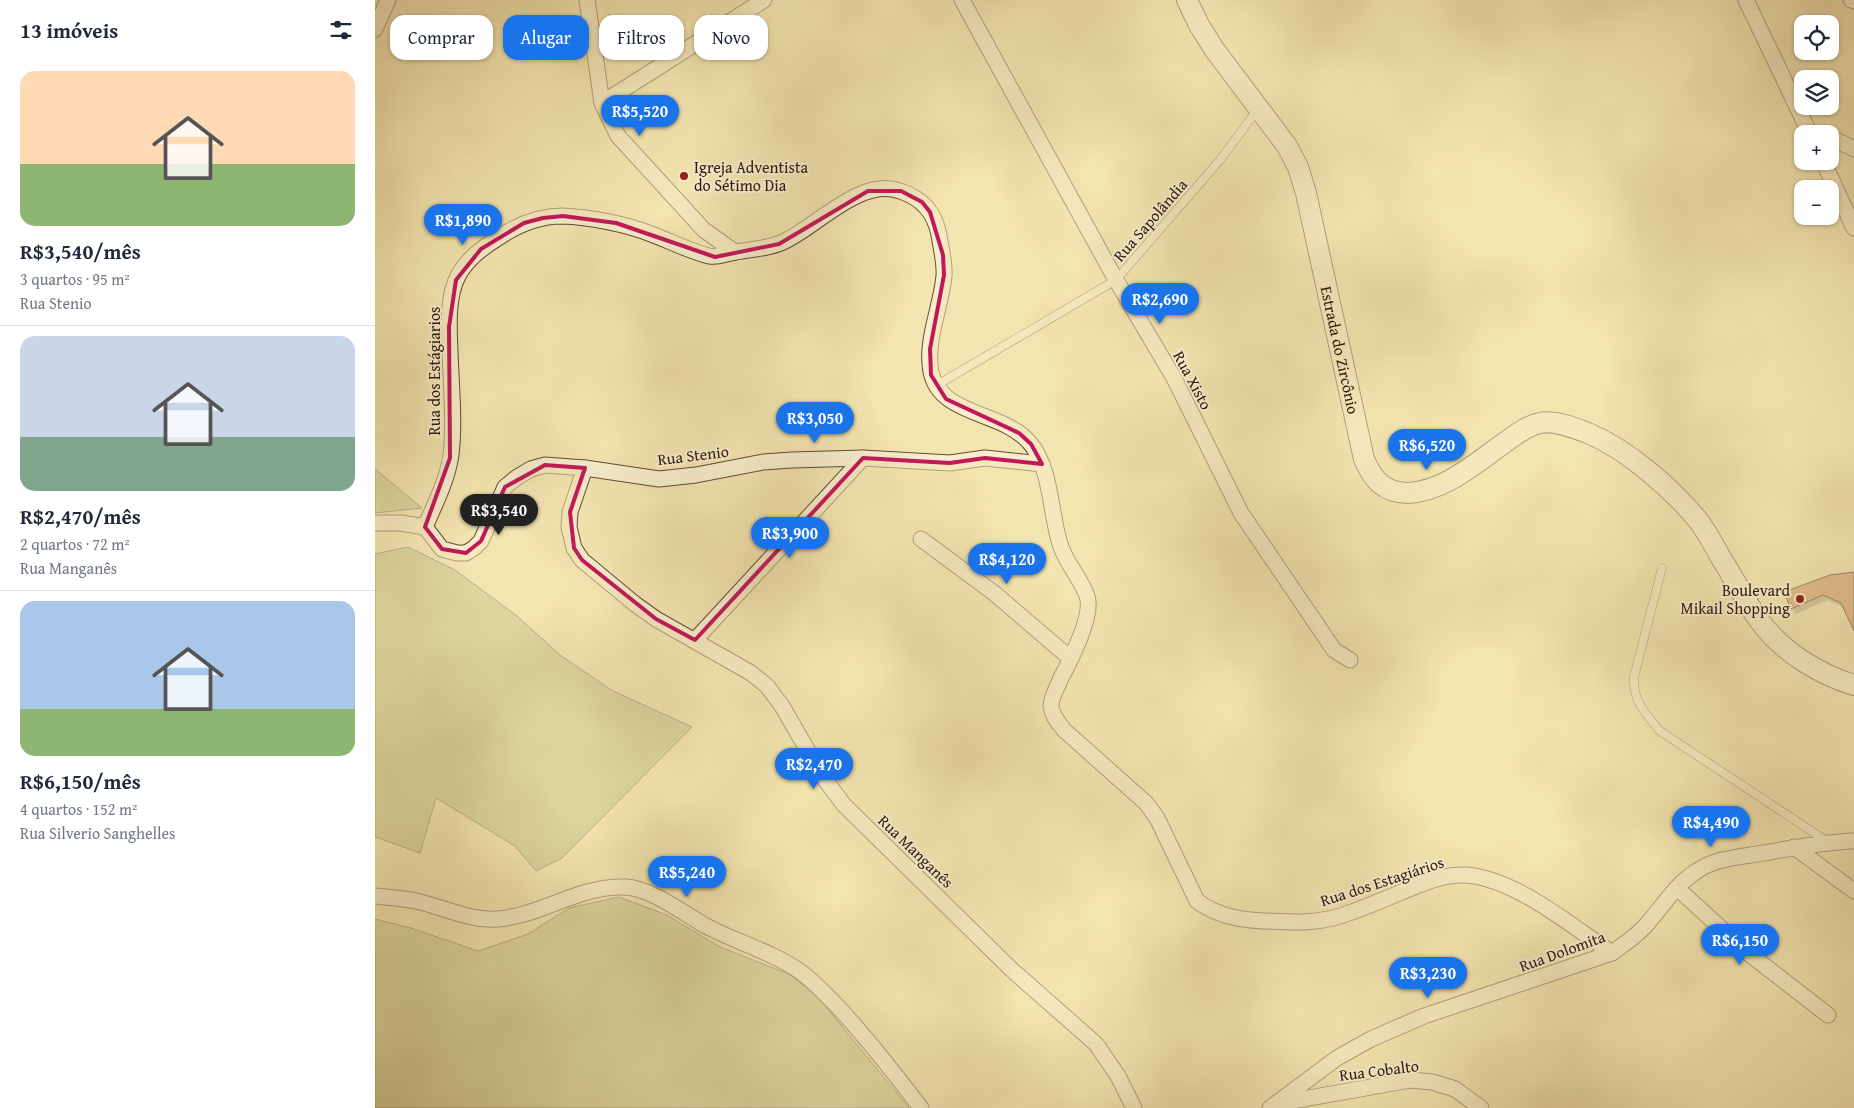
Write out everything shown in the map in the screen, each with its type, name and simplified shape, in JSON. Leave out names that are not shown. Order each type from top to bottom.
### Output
[{"type":"street","points":[[375,29],[388,0]]},
{"type":"street","points":[[587,0],[602,103],[618,136],[704,230],[735,252]]},
{"type":"street","points":[[602,103],[765,0]]},
{"type":"street","name":"Rua Xisto","points":[[961,0],[1173,378],[1241,514],[1334,650],[1350,660]]},
{"type":"street","name":"Estrada do Zircônio","points":[[1187,0],[1199,25],[1214,49],[1287,146],[1298,167],[1306,193],[1365,459],[1371,475],[1382,487],[1399,493],[1422,492],[1446,482],[1523,430],[1540,423],[1561,425],[1588,433],[1627,455],[1672,492],[1698,520],[1759,620],[1780,645],[1833,678],[1854,685]]},
{"type":"street","points":[[1746,0],[1806,125]]},
{"type":"street","points":[[1839,142],[1854,149]]},
{"type":"street","points":[[1827,170],[1854,228]]},
{"type":"street","name":"Rua dos Estagiários","points":[[735,252],[761,249],[779,244],[800,234],[853,198],[874,189],[887,188],[901,191],[922,202],[931,212],[937,223],[943,255],[944,274],[930,349],[931,375],[946,399],[954,404],[1008,425],[1031,444],[1042,464],[1061,549],[1087,596],[1088,615],[1071,660],[1053,694],[1051,706],[1054,717],[1064,730],[1146,803],[1157,818],[1197,901],[1209,910],[1234,918],[1253,921],[1309,923],[1339,916],[1432,880],[1448,876],[1465,875],[1488,879],[1525,895],[1612,953]]},
{"type":"street","name":"Rua dos Estágiarios","points":[[425,527],[444,483],[450,458],[453,430],[449,327],[451,299],[456,280],[465,265],[481,249],[524,223],[543,218],[563,216],[616,223],[715,257],[735,252]]},
{"type":"street","points":[[695,640],[863,458]]},
{"type":"street","name":"Rua Stenio","points":[[425,527],[442,549],[457,553],[466,552],[481,541],[505,487],[516,478],[545,465],[585,468],[659,479],[696,475],[763,462],[863,458],[950,463],[985,458],[1042,464]]},
{"type":"street","name":"Rua Manganês","points":[[585,468],[570,512],[569,527],[574,548],[582,560],[656,619],[751,673],[767,686],[782,706],[823,777],[844,805],[1011,969],[1096,1044],[1119,1076],[1134,1108]]},
{"type":"street","points":[[375,523],[401,523],[425,527]]},
{"type":"street","points":[[921,539],[995,593],[1071,660]]},
{"type":"street","name":"Rua Dolomita","points":[[1272,1106],[1337,1058],[1371,1039],[1424,1016],[1612,953],[1633,938],[1677,888],[1697,870],[1716,862],[1828,842],[1854,841]]},
{"type":"street","points":[[1794,848],[1854,891]]},
{"type":"street","points":[[375,896],[418,901],[477,918],[498,919],[521,915],[585,892],[623,887],[635,888],[651,894],[718,932],[798,969],[816,984],[863,1034],[921,1108]]},
{"type":"street","points":[[1677,888],[1748,953],[1829,1015]]},
{"type":"street","name":"Rua Cobalto","points":[[1272,1106],[1410,1080],[1432,1082],[1455,1089],[1481,1108]]},
{"type":"lane","name":"Rua Sapolândia","points":[[937,385],[1117,280],[1220,160],[1259,108]]},
{"type":"lane","points":[[1662,568],[1634,678],[1633,689],[1639,707],[1660,731],[1828,842]]},
{"type":"highlighted area","points":[[868,191],[901,191],[922,202],[930,212],[943,255],[944,275],[930,349],[931,375],[946,399],[1019,433],[1031,444],[1042,464],[985,458],[950,463],[863,458],[695,640],[656,619],[582,560],[574,548],[570,512],[585,468],[545,465],[505,487],[481,541],[466,553],[442,549],[425,527],[450,458],[449,327],[456,280],[481,249],[524,223],[543,218],[563,216],[616,223],[715,257],[779,244]]},
{"type":"green space","points":[[375,469],[422,508],[375,513]]},
{"type":"green space","points":[[408,547],[455,570],[517,616],[560,655],[613,691],[692,727],[562,858],[536,871],[515,846],[436,798],[420,853],[375,837],[375,554]]},
{"type":"green space","points":[[619,897],[667,915],[720,947],[789,974],[818,997],[909,1108],[375,1108],[375,919],[411,928],[478,951],[528,934],[569,908]]},
{"type":"building","name":"Boulevard Mikail Shopping","points":[[1854,572],[1854,631],[1841,603],[1823,595],[1791,609],[1784,592],[1830,575]]},
{"type":"place","name":"Igreja Adventista do Sétimo Dia","points":[[684,176]]},
{"type":"place","name":"Boulevard Mikail Shopping","points":[[1800,599]]}]
